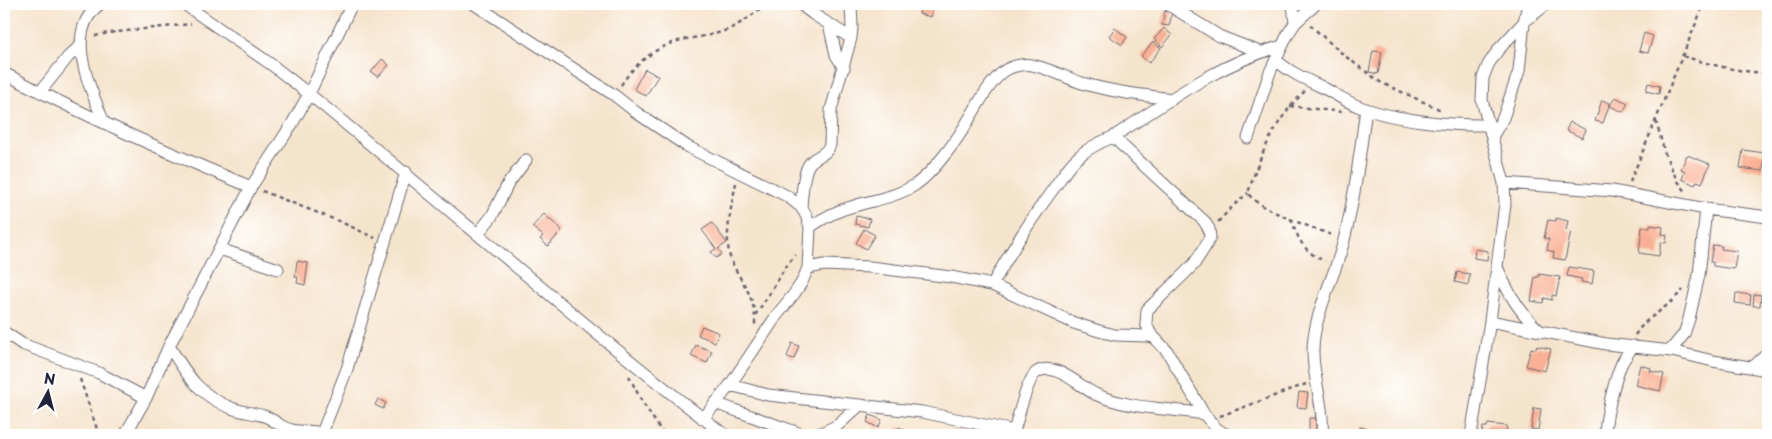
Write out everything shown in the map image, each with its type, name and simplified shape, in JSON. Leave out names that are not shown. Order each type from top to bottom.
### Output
[{"type":"street","points":[[100,4],[90,14],[84,24],[81,45],[84,66],[104,123]]},
{"type":"street","points":[[184,4],[309,94],[406,172],[703,420],[725,435]]},
{"type":"street","points":[[126,435],[146,398],[169,346],[251,187],[309,94],[352,4]]},
{"type":"street","points":[[474,4],[614,95],[637,113],[688,147],[786,196],[801,207],[806,215],[810,227],[808,268],[802,282],[730,385],[703,420]]},
{"type":"street","points":[[800,4],[851,38]]},
{"type":"street","points":[[801,207],[808,165],[814,159],[823,156],[830,145],[831,110],[851,38],[850,4]]},
{"type":"street","points":[[1167,4],[1219,36],[1260,52]]},
{"type":"street","points":[[1293,4],[1298,20]]},
{"type":"street","points":[[1248,138],[1282,46],[1298,20],[1316,4]]},
{"type":"street","points":[[1491,131],[1503,118],[1519,71],[1524,22],[1528,4]]},
{"type":"street","points":[[1471,435],[1490,321],[1505,204],[1504,184],[1482,100],[1483,78],[1488,65],[1498,50],[1524,22],[1547,4]]},
{"type":"street","points":[[828,24],[836,55],[844,68]]},
{"type":"street","points":[[40,92],[68,57],[81,45]]},
{"type":"street","points":[[992,285],[1018,240],[1076,158],[1099,142],[1114,137],[1229,65],[1260,52],[1282,46]]},
{"type":"street","points":[[1276,60],[1314,83],[1362,108],[1395,116],[1491,131]]},
{"type":"street","points":[[810,227],[824,217],[854,206],[875,202],[915,185],[926,176],[949,149],[993,82],[1004,71],[1018,65],[1035,65],[1081,83],[1107,90],[1172,99]]},
{"type":"street","points":[[4,73],[104,123],[189,162],[251,187]]},
{"type":"street","points":[[1322,435],[1322,410],[1315,381],[1314,340],[1317,316],[1344,240],[1351,208],[1362,108]]},
{"type":"street","points":[[1114,137],[1204,221],[1209,229],[1210,237],[1194,264],[1147,310],[1146,323],[1154,337],[1167,351],[1207,418],[1223,434],[1227,435]]},
{"type":"street","points":[[478,234],[492,216],[508,184],[526,160]]},
{"type":"street","points":[[169,346],[192,381],[201,391],[213,399],[234,408],[265,416],[290,430],[324,434],[347,369],[406,172]]},
{"type":"street","points":[[1504,184],[1621,193],[1702,208],[1768,217]]},
{"type":"street","points":[[1670,352],[1684,334],[1699,275],[1702,208]]},
{"type":"street","points":[[220,249],[278,269]]},
{"type":"street","points":[[808,268],[824,265],[870,267],[950,277],[992,285],[1074,323],[1115,335],[1154,337]]},
{"type":"street","points":[[1497,265],[1506,288],[1516,306],[1540,331]]},
{"type":"street","points":[[1490,321],[1606,344],[1670,352],[1768,370]]},
{"type":"street","points":[[4,332],[22,344],[99,373],[146,398]]},
{"type":"street","points":[[1605,435],[1605,426],[1618,374],[1630,346]]},
{"type":"street","points":[[1753,367],[1768,353]]},
{"type":"street","points":[[730,385],[768,395],[922,412],[1013,433],[1031,380],[1039,371],[1054,369],[1094,393],[1121,403],[1207,418]]},
{"type":"street","points":[[715,403],[802,435]]},
{"type":"street","points":[[817,435],[838,425],[860,405]]},
{"type":"path","points":[[614,95],[625,78],[657,49],[668,44],[722,32],[737,25],[766,4]]},
{"type":"path","points":[[1621,193],[1630,182],[1640,162],[1704,4]]},
{"type":"path","points":[[1298,20],[1380,82],[1445,112]]},
{"type":"path","points":[[81,45],[97,35],[108,33],[210,22]]},
{"type":"path","points":[[1683,56],[1728,68],[1768,73]]},
{"type":"path","points":[[1209,229],[1248,193],[1265,147],[1290,106],[1314,83]]},
{"type":"path","points":[[1290,106],[1337,113],[1362,108]]},
{"type":"path","points":[[1656,119],[1663,149],[1677,180],[1702,208]]},
{"type":"path","points":[[739,172],[730,217],[729,249],[732,261],[752,300],[755,331]]},
{"type":"path","points":[[251,187],[341,222],[385,242]]},
{"type":"path","points":[[1248,193],[1250,198],[1291,219],[1344,240]]},
{"type":"path","points":[[1291,219],[1307,251],[1312,256],[1336,265]]},
{"type":"path","points":[[755,316],[784,269],[798,254],[809,246]]},
{"type":"path","points":[[1630,346],[1644,323],[1670,303],[1699,275]]},
{"type":"path","points":[[624,355],[634,388],[664,435]]},
{"type":"path","points":[[76,365],[99,435]]},
{"type":"path","points":[[1207,418],[1269,399],[1315,381]]},
{"type":"building","points":[[921,4],[934,4],[931,17],[919,14]]},
{"type":"building","points":[[1165,11],[1172,13],[1169,26],[1162,25]]},
{"type":"building","points":[[1115,28],[1127,37],[1122,45],[1109,36]]},
{"type":"building","points":[[1164,28],[1172,35],[1162,47],[1154,39]]},
{"type":"building","points":[[1644,33],[1653,36],[1648,53],[1639,51]]},
{"type":"building","points":[[1153,42],[1161,48],[1149,63],[1141,56]]},
{"type":"building","points":[[1373,51],[1382,52],[1378,74],[1369,72]]},
{"type":"building","points":[[382,59],[389,65],[378,77],[371,72]]},
{"type":"building","points":[[645,69],[658,76],[646,96],[634,89]]},
{"type":"building","points":[[1648,83],[1660,86],[1659,94],[1646,91]]},
{"type":"building","points":[[1615,97],[1628,103],[1623,112],[1610,106]]},
{"type":"building","points":[[1602,100],[1610,103],[1603,123],[1595,121]]},
{"type":"building","points":[[1570,122],[1586,130],[1582,138],[1566,130]]},
{"type":"building","points":[[1743,150],[1765,153],[1763,171],[1740,168]]},
{"type":"building","points":[[1687,155],[1710,164],[1702,183],[1697,181],[1695,185],[1682,179],[1685,171],[1681,169]]},
{"type":"building","points":[[544,214],[562,230],[548,246],[540,239],[543,236],[532,227]]},
{"type":"building","points":[[856,216],[870,219],[868,227],[855,224]]},
{"type":"building","points":[[1556,218],[1568,221],[1566,230],[1571,231],[1565,260],[1553,258],[1554,252],[1547,250],[1549,239],[1544,238],[1548,220],[1556,221]]},
{"type":"building","points":[[712,223],[727,243],[718,249],[722,254],[716,258],[711,252],[716,249],[702,230]]},
{"type":"building","points":[[1650,225],[1663,227],[1662,234],[1667,235],[1666,243],[1661,242],[1659,256],[1639,253],[1642,227],[1650,228]]},
{"type":"building","points":[[864,229],[875,235],[866,249],[856,243]]},
{"type":"building","points":[[1713,245],[1722,246],[1721,249],[1737,251],[1734,269],[1713,266],[1713,262],[1710,262]]},
{"type":"building","points":[[1475,249],[1488,251],[1487,260],[1474,258]]},
{"type":"building","points":[[297,261],[308,263],[305,285],[297,283],[298,277],[295,277]]},
{"type":"building","points":[[1569,267],[1594,271],[1592,284],[1581,282],[1582,279],[1567,276]]},
{"type":"building","points":[[1457,272],[1470,274],[1468,285],[1455,282]]},
{"type":"building","points":[[1539,274],[1560,277],[1556,296],[1552,295],[1552,300],[1544,298],[1543,303],[1531,301],[1535,277],[1539,277]]},
{"type":"building","points":[[1736,293],[1751,295],[1750,305],[1735,303]]},
{"type":"building","points":[[1754,294],[1761,295],[1760,306],[1753,306]]},
{"type":"building","points":[[702,326],[719,333],[715,342],[698,335]]},
{"type":"building","points":[[792,343],[799,346],[794,359],[787,357]]},
{"type":"building","points":[[696,345],[712,351],[707,363],[691,356]]},
{"type":"building","points":[[1537,346],[1551,349],[1545,371],[1526,366],[1531,348],[1536,349]]},
{"type":"building","points":[[1640,365],[1651,368],[1650,371],[1664,374],[1660,391],[1635,385]]},
{"type":"building","points":[[1299,392],[1308,393],[1306,408],[1297,407]]},
{"type":"building","points":[[378,399],[386,403],[383,409],[375,405]]},
{"type":"building","points":[[1534,408],[1541,409],[1538,430],[1531,429]]},
{"type":"building","points":[[870,415],[882,420],[878,428],[867,422]]},
{"type":"building","points":[[1309,418],[1316,418],[1316,433],[1309,433]]},
{"type":"building","points":[[1488,424],[1507,426],[1506,435],[1482,435],[1483,427],[1487,427]]},
{"type":"building","points":[[899,427],[913,434],[913,435],[895,435]]},
{"type":"building","points":[[1360,427],[1377,431],[1376,435],[1358,434]]}]
